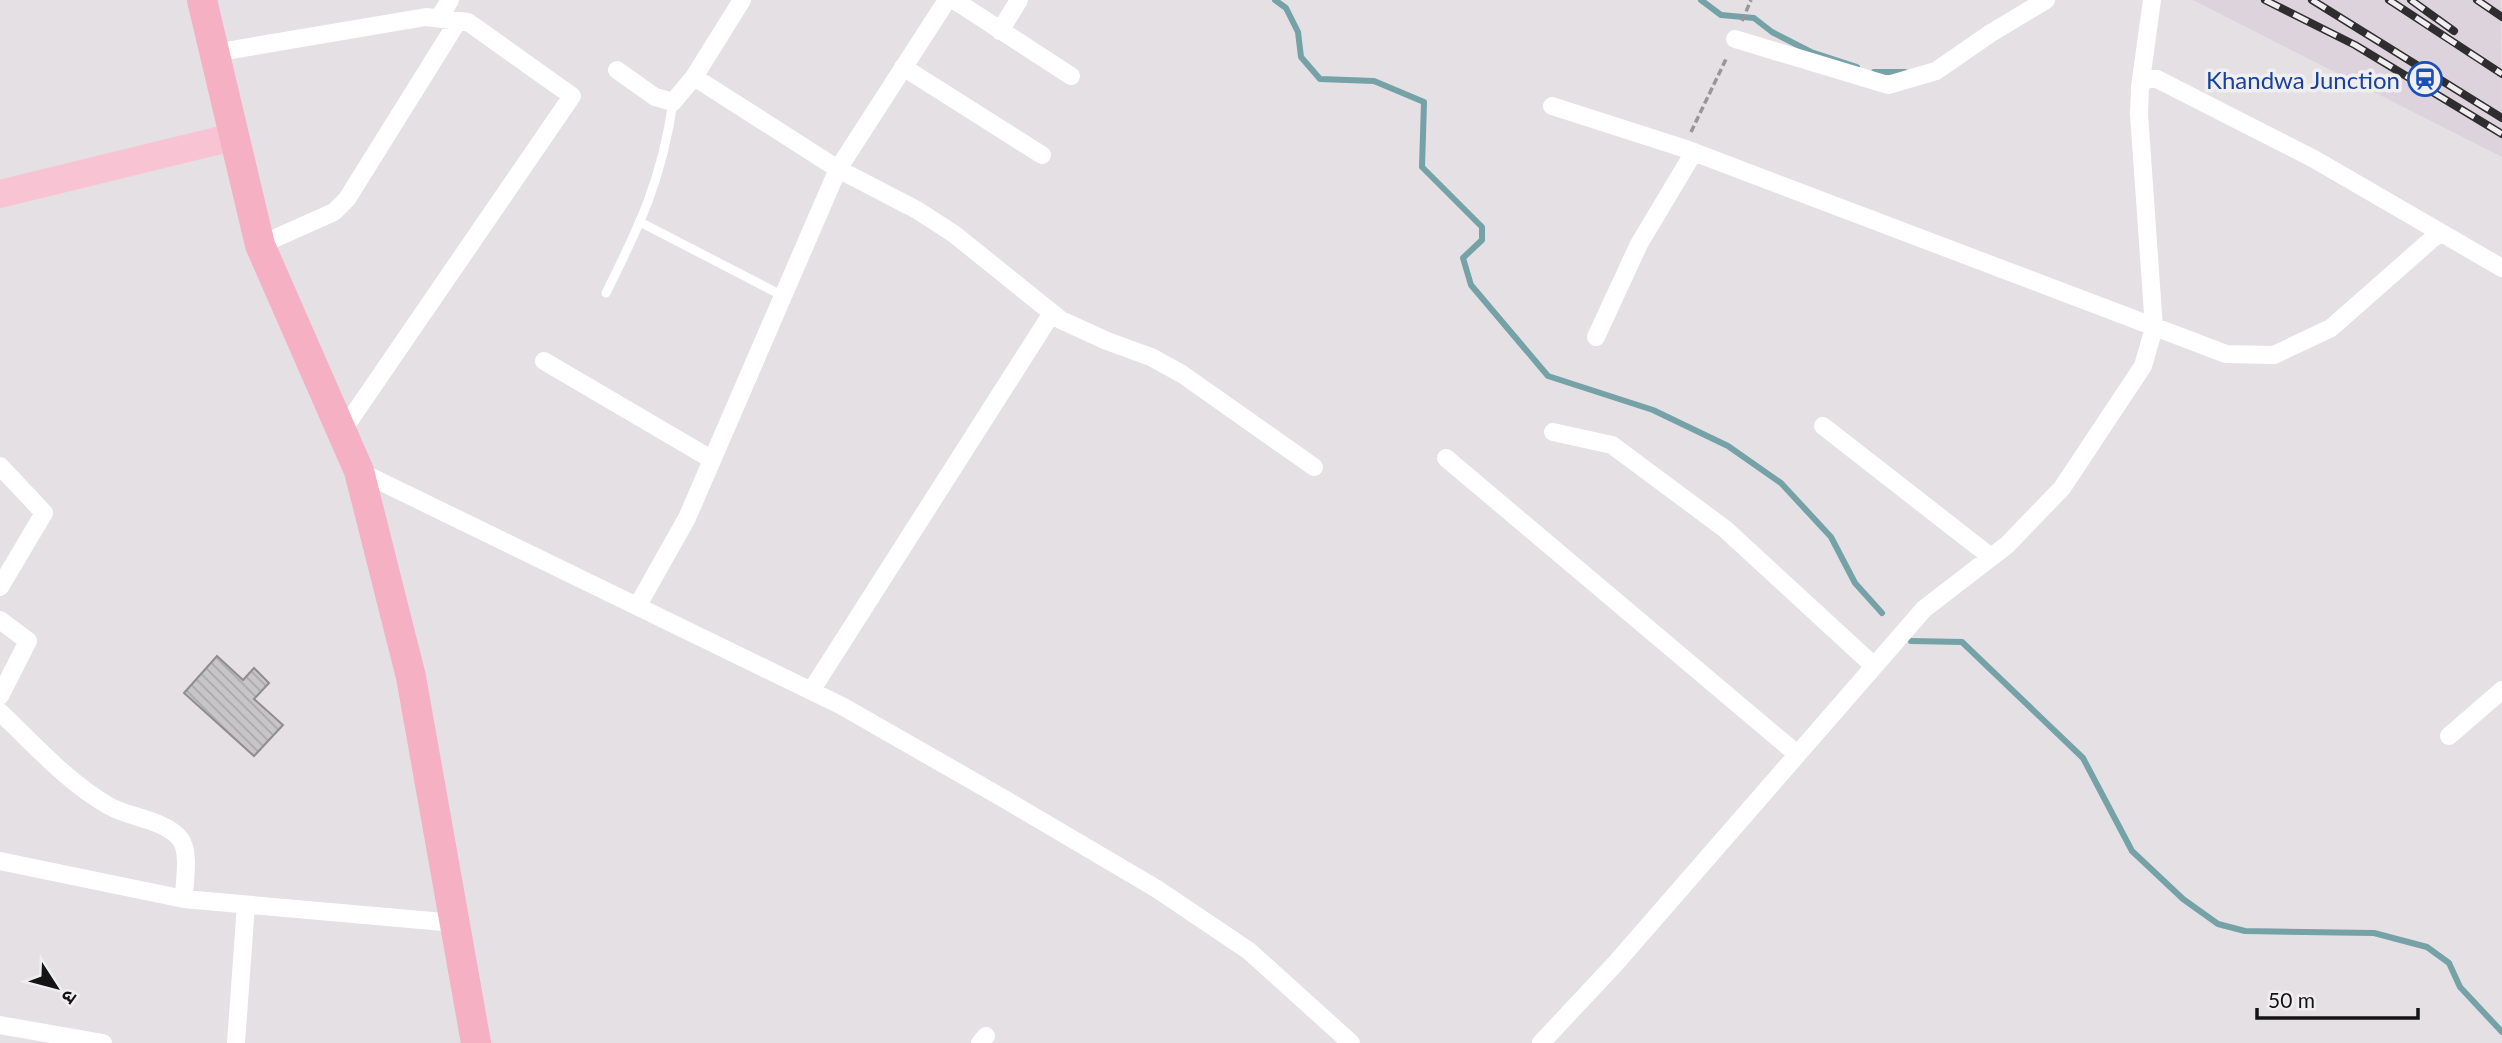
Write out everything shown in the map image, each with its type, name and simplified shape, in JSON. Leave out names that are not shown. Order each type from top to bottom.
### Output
[{"type":"highway","points":[[202,0],[260,245],[359,471],[411,677],[476,1043]]},
{"type":"main road","points":[[0,194],[233,137]]},
{"type":"street","points":[[416,0],[433,18]]},
{"type":"street","points":[[433,18],[450,0]]},
{"type":"street","points":[[617,70],[654,97],[673,102],[694,77],[742,0]]},
{"type":"street","points":[[638,605],[687,518],[838,169],[947,0]]},
{"type":"street","points":[[954,0],[1071,76]]},
{"type":"street","points":[[1000,30],[1018,0]]},
{"type":"street","points":[[1735,40],[1888,85],[1936,71],[1991,33],[2046,0]]},
{"type":"street","points":[[1541,1043],[1615,964],[1924,609],[1991,557],[2062,488],[2143,366],[2154,328],[2139,114],[2152,0]]},
{"type":"street","points":[[214,53],[433,18],[458,20],[468,22],[572,96],[343,430]]},
{"type":"street","points":[[260,245],[334,212],[347,199],[458,20]]},
{"type":"street","points":[[903,66],[1042,155]]},
{"type":"street","points":[[694,77],[838,169],[917,210],[954,234],[1052,313],[1076,328],[1150,357],[1182,374],[1314,467]]},
{"type":"street","points":[[2140,87],[2145,79],[2157,79],[2314,159],[2502,268]]},
{"type":"street","points":[[1552,106],[1689,150],[2226,354],[2274,355],[2331,328],[2440,232]]},
{"type":"street","points":[[1596,337],[1639,244],[1689,150]]},
{"type":"street","points":[[811,691],[1052,313]]},
{"type":"street","points":[[544,361],[711,460]]},
{"type":"street","points":[[1823,426],[1991,557]]},
{"type":"street","points":[[1553,432],[1612,445],[1725,529],[1874,666]]},
{"type":"street","points":[[1446,458],[1797,754]]},
{"type":"street","points":[[0,466],[44,513],[0,587]]},
{"type":"street","points":[[359,471],[811,691],[990,790],[1157,889],[1249,951],[1351,1043]]},
{"type":"street","points":[[0,620],[28,641],[0,695]]},
{"type":"street","points":[[2449,736],[2502,690]]},
{"type":"street","points":[[0,712],[94,797],[113,809],[173,832],[184,849],[184,898]]},
{"type":"street","points":[[0,861],[184,898],[455,923]]},
{"type":"street","points":[[236,1043],[246,905]]},
{"type":"street","points":[[0,1025],[103,1043]]},
{"type":"lane","points":[[606,293],[640,222],[666,152],[673,102]]},
{"type":"lane","points":[[640,222],[783,296]]},
{"type":"path","points":[[1689,150],[1735,40]]},
{"type":"shaded area","name":"Khandwa Junction","points":[[2193,0],[2501,0],[2502,157]]},
{"type":"building","points":[[217,656],[243,680],[254,668],[269,683],[254,699],[283,725],[254,756],[184,693]]},
{"type":"waterway","points":[[1275,0],[1286,8],[1298,32],[1301,57],[1320,79],[1374,81],[1424,102],[1422,167],[1482,227],[1482,240],[1463,258],[1471,285],[1548,376],[1653,410],[1728,446],[1781,483],[1831,537],[1855,583],[1882,613]]},
{"type":"waterway","points":[[1701,0],[1721,15],[1754,18],[1772,32],[1811,52],[1857,67]]},
{"type":"waterway","points":[[1874,72],[1905,72]]},
{"type":"waterway","points":[[1911,641],[1962,642],[2083,758],[2132,851],[2183,899],[2218,924],[2245,931],[2374,933],[2427,947],[2449,963],[2460,987],[2502,1032]]},
{"type":"railway","points":[[2265,0],[2355,45],[2502,134]]},
{"type":"railway","points":[[2312,0],[2502,118]]},
{"type":"railway","points":[[2389,0],[2502,74]]},
{"type":"railway","points":[[2411,0],[2454,31]]},
{"type":"railway","points":[[2477,0],[2502,17]]},
{"type":"place","name":"Khandwa Junction","points":[[2425,79]]}]
